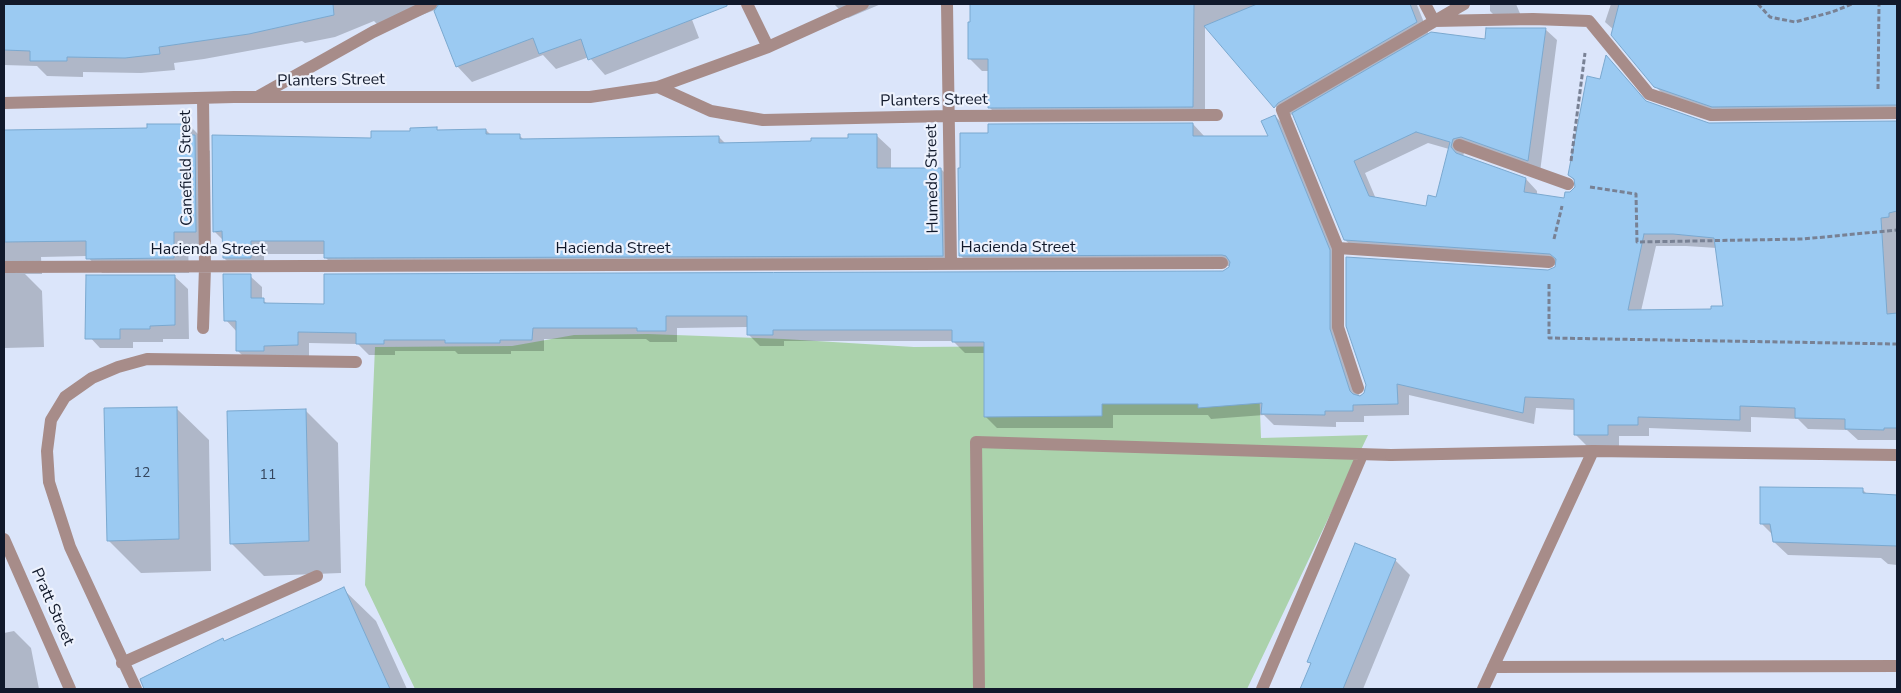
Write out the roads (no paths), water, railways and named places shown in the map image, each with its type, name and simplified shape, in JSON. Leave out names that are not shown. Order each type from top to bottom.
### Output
[{"type":"street","points":[[257,98],[373,32],[431,4]]},
{"type":"street","points":[[747,4],[768,46]]},
{"type":"street","name":"Planters Street","points":[[4,103],[202,98],[590,97],[658,87],[768,46],[863,4]]},
{"type":"street","name":"Humedo Street","points":[[947,4],[951,264]]},
{"type":"street","points":[[1424,4],[1434,21]]},
{"type":"street","points":[[1358,388],[1338,326],[1338,248],[1282,110],[1464,4]]},
{"type":"street","points":[[1434,21],[1533,19],[1589,21],[1649,94],[1711,115],[1897,113]]},
{"type":"street","name":"Planters Street","points":[[658,87],[711,111],[763,120],[948,116],[1217,115]]},
{"type":"street","name":"Canefield Street","points":[[202,98],[205,266],[203,328]]},
{"type":"street","points":[[1459,145],[1568,184]]},
{"type":"street","points":[[1338,248],[1549,262]]},
{"type":"street","name":"Hacienda Street","points":[[4,267],[1222,263]]},
{"type":"street","points":[[136,689],[122,663],[70,547],[49,482],[47,451],[51,420],[65,397],[92,378],[118,366],[147,359],[356,362]]},
{"type":"street","points":[[979,689],[976,442],[1391,456],[1593,451],[1897,456]]},
{"type":"street","points":[[1483,689],[1593,451]]},
{"type":"street","points":[[1262,689],[1362,455]]},
{"type":"street","name":"Pratt Street","points":[[4,538],[70,689]]},
{"type":"street","points":[[122,663],[317,576]]},
{"type":"street","points":[[1493,667],[1897,666]]}]
